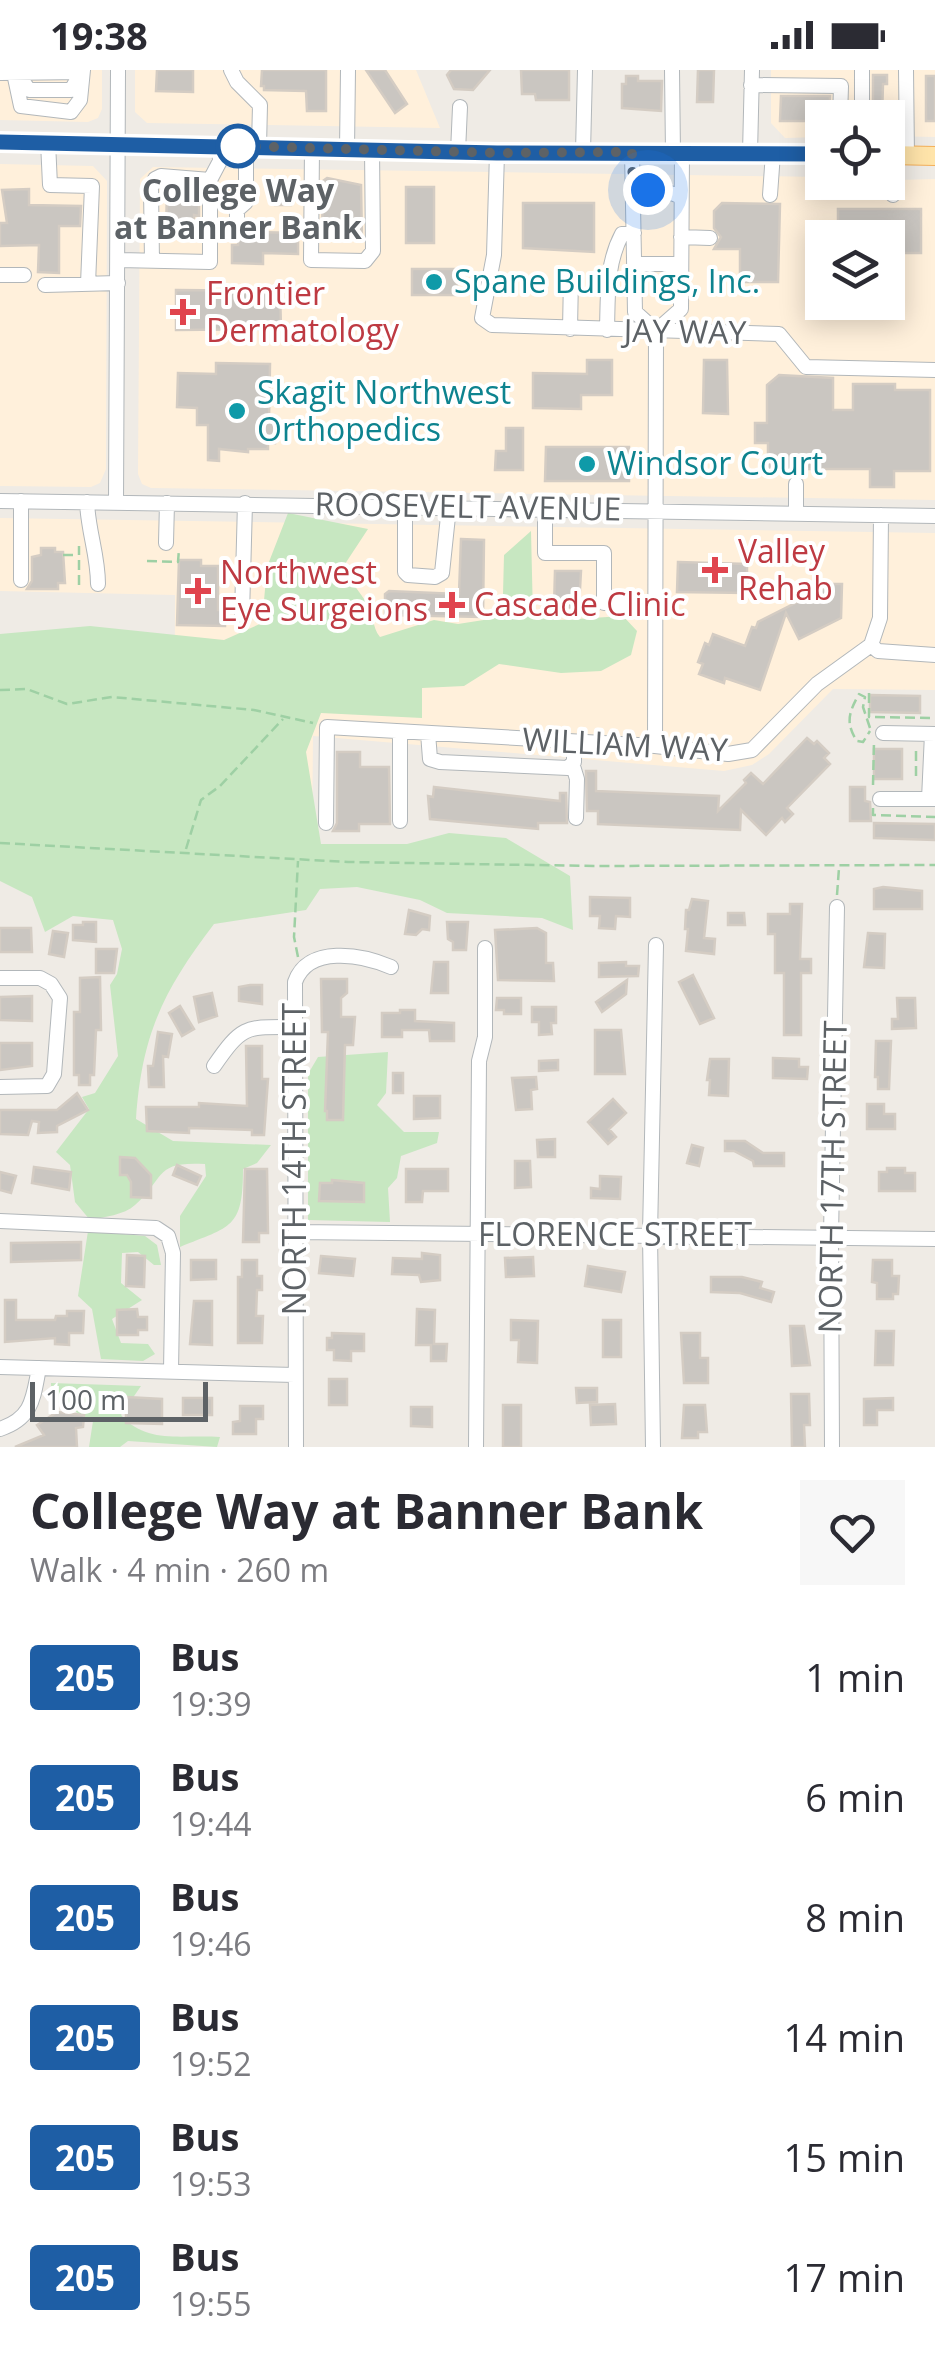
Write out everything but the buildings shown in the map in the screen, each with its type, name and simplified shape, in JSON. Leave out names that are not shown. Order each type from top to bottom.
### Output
[{"type":"main road","points":[[0,142],[497,153],[805,154]]},
{"type":"main road","points":[[905,155],[935,156]]},
{"type":"street","points":[[116,503],[118,70]]},
{"type":"street","points":[[231,70],[237,82],[260,104],[246,202],[237,210],[236,222]]},
{"type":"street","points":[[347,149],[348,70]]},
{"type":"street","points":[[584,152],[585,70]]},
{"type":"street","points":[[655,746],[656,331],[681,309],[681,197],[672,70]]},
{"type":"street","points":[[862,70],[862,100]]},
{"type":"street","points":[[902,100],[906,70]]},
{"type":"street","points":[[82,71],[80,100],[71,112],[21,106],[7,73],[82,71]]},
{"type":"street","points":[[750,153],[752,77],[841,86],[841,100]]},
{"type":"street","points":[[458,152],[460,106]]},
{"type":"street","points":[[48,142],[50,185],[92,186],[88,284]]},
{"type":"street","points":[[119,260],[210,262],[210,180],[220,162],[219,146]]},
{"type":"street","points":[[312,148],[311,260],[364,261],[373,251],[372,149]]},
{"type":"street","points":[[632,152],[635,312],[656,331]]},
{"type":"street","name":"JAY WAY","points":[[497,153],[494,256],[482,318],[492,325],[779,334],[806,367],[935,370]]},
{"type":"street","points":[[770,195],[773,153]]},
{"type":"street","points":[[152,261],[155,179],[162,176],[210,180]]},
{"type":"street","points":[[633,197],[648,190],[665,190],[681,197]]},
{"type":"street","points":[[607,330],[608,272],[622,234],[634,232]]},
{"type":"street","points":[[90,234],[119,234]]},
{"type":"street","points":[[681,237],[710,238]]},
{"type":"street","points":[[634,264],[681,264]]},
{"type":"street","points":[[0,275],[24,275]]},
{"type":"street","points":[[570,329],[571,278]]},
{"type":"street","points":[[46,285],[118,282]]},
{"type":"street","points":[[796,484],[796,514]]},
{"type":"street","name":"ROOSEVELT AVENUE","points":[[0,501],[935,516]]},
{"type":"street","points":[[21,501],[21,580]]},
{"type":"street","points":[[87,502],[86,524],[98,558],[98,584]]},
{"type":"street","points":[[166,543],[168,503]]},
{"type":"street","points":[[242,615],[245,503]]},
{"type":"street","points":[[406,506],[404,572],[408,576],[435,577],[442,573],[444,564],[448,507]]},
{"type":"street","points":[[545,510],[545,553],[604,553],[604,602],[654,604]]},
{"type":"street","points":[[881,516],[880,618],[871,644],[878,651],[935,654]]},
{"type":"street","name":"WILLIAM WAY","points":[[327,727],[655,746],[728,754],[752,750],[827,675],[871,644]]},
{"type":"street","points":[[326,822],[327,727]]},
{"type":"street","points":[[876,733],[934,729],[932,799],[877,792]]},
{"type":"street","points":[[400,732],[400,821]]},
{"type":"street","points":[[428,734],[427,754],[434,761],[573,766]]},
{"type":"street","points":[[574,742],[576,818]]},
{"type":"street","name":"NORTH 17TH STREET","points":[[832,1447],[830,1236],[837,907]]},
{"type":"street","points":[[653,1447],[650,1234],[656,946]]},
{"type":"street","points":[[476,1447],[479,1061],[485,1036],[485,948]]},
{"type":"street","name":"NORTH 14TH STREET","points":[[296,1447],[295,982],[300,968],[316,958],[369,957],[391,967]]},
{"type":"street","points":[[0,978],[40,978],[51,984],[60,998],[54,1074],[48,1086],[0,1087]]},
{"type":"street","points":[[214,1066],[233,1038],[250,1027],[295,1027]]},
{"type":"street","points":[[0,1222],[156,1228],[168,1236],[174,1253],[171,1371]]},
{"type":"street","name":"FLORENCE STREET","points":[[295,1232],[935,1239]]},
{"type":"street","points":[[0,1368],[296,1375]]},
{"type":"street","points":[[0,1429],[11,1426],[30,1410],[40,1368]]},
{"type":"path","points":[[78,537],[79,585]]},
{"type":"path","points":[[63,555],[79,555]]},
{"type":"path","points":[[178,562],[178,572]]},
{"type":"path","points":[[0,690],[28,690],[67,704],[112,697],[254,710],[327,727]]},
{"type":"path","points":[[868,693],[869,716],[934,729]]},
{"type":"path","points":[[876,733],[857,741],[849,725],[849,714],[859,694],[864,696],[863,708],[876,733],[873,742],[877,792]]},
{"type":"path","points":[[186,850],[201,800],[220,786],[283,718]]},
{"type":"path","points":[[916,743],[916,785]]},
{"type":"path","points":[[0,843],[298,859],[594,866],[935,865]]},
{"type":"path","points":[[298,859],[294,937],[300,968]]},
{"type":"path","points":[[837,907],[839,866]]},
{"type":"shaded area","points":[[0,70],[102,70],[102,109],[98,118],[88,122],[0,120]]},
{"type":"shaded area","points":[[135,70],[416,70],[440,128],[147,123],[135,112]]},
{"type":"shaded area","points":[[771,70],[935,70],[935,137],[905,136],[905,100],[805,100],[805,137],[785,138],[771,123]]},
{"type":"shaded area","points":[[0,164],[93,166],[107,181],[106,469],[100,483],[91,487],[0,486]]},
{"type":"shaded area","points":[[153,167],[805,177],[805,200],[905,200],[905,180],[935,179],[935,500],[151,488],[142,484],[138,474],[140,179]]},
{"type":"shaded area","points":[[0,518],[935,533],[935,690],[833,689],[769,754],[752,765],[724,771],[313,736],[312,842],[174,837],[175,595],[0,591]]},
{"type":"green space","points":[[288,513],[368,529],[343,567],[370,609],[380,637],[434,620],[458,624],[490,619],[503,594],[504,555],[531,531],[533,617],[561,620],[623,616],[637,631],[631,655],[601,671],[561,673],[499,664],[464,686],[422,688],[422,718],[321,713],[306,752],[321,844],[407,844],[449,833],[506,838],[570,876],[573,930],[542,918],[447,913],[420,900],[357,887],[320,889],[306,910],[214,924],[181,971],[158,1015],[144,1062],[136,1119],[173,1141],[271,1145],[257,1163],[243,1169],[240,1204],[231,1223],[180,1247],[180,1216],[206,1176],[205,1164],[169,1168],[130,1208],[90,1220],[75,1202],[70,1165],[56,1152],[89,1109],[82,1097],[95,1093],[118,1056],[110,985],[117,974],[122,949],[113,920],[73,916],[45,932],[32,897],[0,881],[0,634],[90,626],[224,640],[262,623],[267,567]]},
{"type":"green space","points":[[388,1052],[386,1093],[377,1105],[404,1132],[439,1132],[437,1143],[401,1156],[397,1178],[388,1188],[390,1222],[308,1220],[308,1074],[318,1057]]},
{"type":"green space","points":[[88,1231],[145,1236],[157,1245],[161,1265],[154,1265],[138,1252],[122,1253],[121,1283],[142,1300],[112,1319],[121,1343],[148,1344],[155,1354],[143,1361],[101,1359],[92,1309],[78,1296]]},
{"type":"green space","points":[[51,1383],[141,1386],[121,1415],[131,1424],[142,1431],[166,1436],[220,1437],[217,1447],[128,1441],[120,1447],[89,1447],[93,1421],[51,1399]]},
{"type":"bus line","name":"205","points":[[0,142],[497,153],[805,154]]},
{"type":"place","name":"College Way at Banner Bank","points":[[238,146]]},
{"type":"place","name":"Spane Buildings, Inc.","points":[[434,282]]},
{"type":"place","name":"Frontier Dermatology","points":[[183,312]]},
{"type":"place","name":"Skagit Northwest Orthopedics","points":[[237,411]]},
{"type":"place","name":"Windsor Court","points":[[587,464]]},
{"type":"place","name":"Valley Rehab","points":[[715,570]]},
{"type":"place","name":"Northwest Eye Surgeions","points":[[198,591]]},
{"type":"place","name":"Cascade Clinic","points":[[452,605]]},
{"type":"route","points":[[238,146],[497,153],[632,152],[633,197],[648,190]]}]
